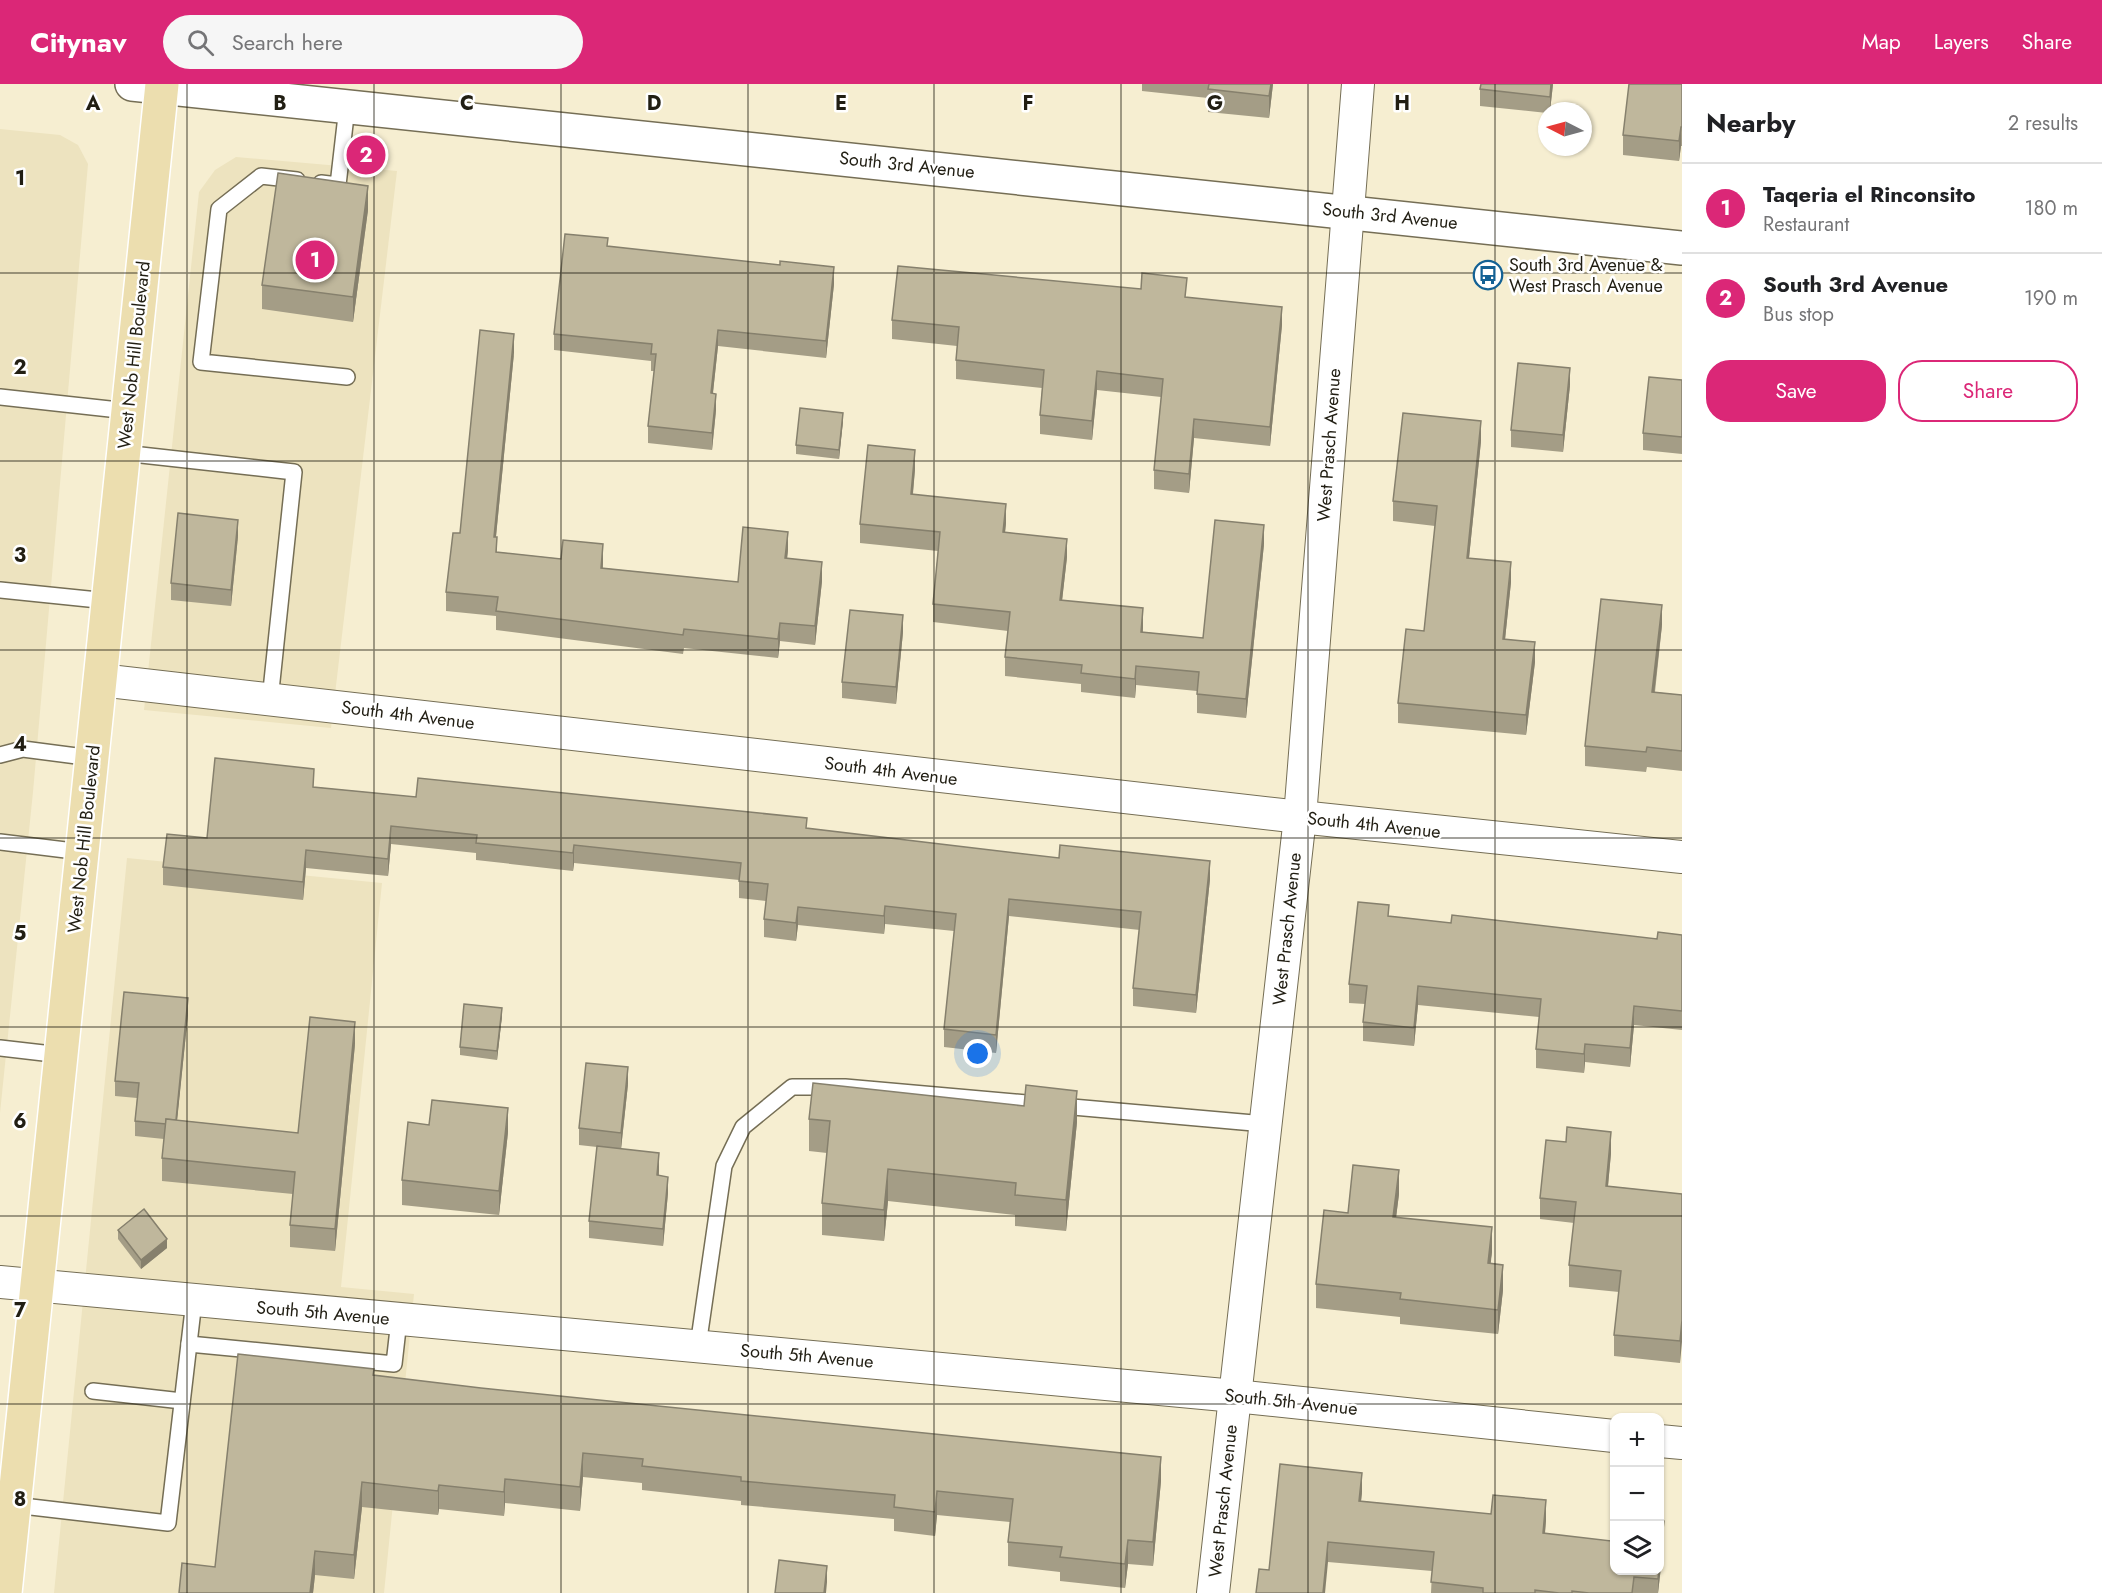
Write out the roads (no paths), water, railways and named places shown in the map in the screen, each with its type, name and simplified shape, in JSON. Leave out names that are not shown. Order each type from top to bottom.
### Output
[{"type":"main road","name":"West Nob Hill Boulevard","points":[[5,1593],[5,1546],[14,1505],[128,411],[152,85]]},
{"type":"street","name":"West Prasch Avenue","points":[[1213,1593],[1300,817],[1358,84]]},
{"type":"street","name":"South 3rd Avenue","points":[[152,85],[290,92],[347,107],[1682,248]]},
{"type":"street","name":"South 4th Avenue","points":[[100,680],[1300,817],[1682,857]]},
{"type":"street","name":"South 5th Avenue","points":[[0,1282],[1235,1396],[1610,1436]]},
{"type":"street","points":[[1664,1441],[1682,1443]]},
{"type":"lane","points":[[347,107],[338,185],[261,176],[219,209],[201,362],[347,377]]},
{"type":"lane","points":[[0,397],[128,411]]},
{"type":"lane","points":[[123,453],[294,472],[270,700]]},
{"type":"lane","points":[[0,590],[108,601]]},
{"type":"lane","points":[[0,756],[23,749],[92,758]]},
{"type":"lane","points":[[0,842],[82,852]]},
{"type":"lane","points":[[0,1048],[61,1055]]},
{"type":"lane","points":[[698,1346],[724,1166],[743,1127],[792,1087],[845,1087],[1265,1124]]},
{"type":"lane","points":[[14,1505],[168,1523],[194,1301]]},
{"type":"lane","points":[[189,1344],[394,1364],[399,1320]]},
{"type":"lane","points":[[93,1391],[182,1401]]},
{"type":"place","name":"South 3rd Avenue","points":[[366,155]]},
{"type":"place","name":"Taqeria el Rinconsito","points":[[315,260]]},
{"type":"place","name":"South 3rd Avenue & West Prasch Avenue","points":[[1488,275]]}]
